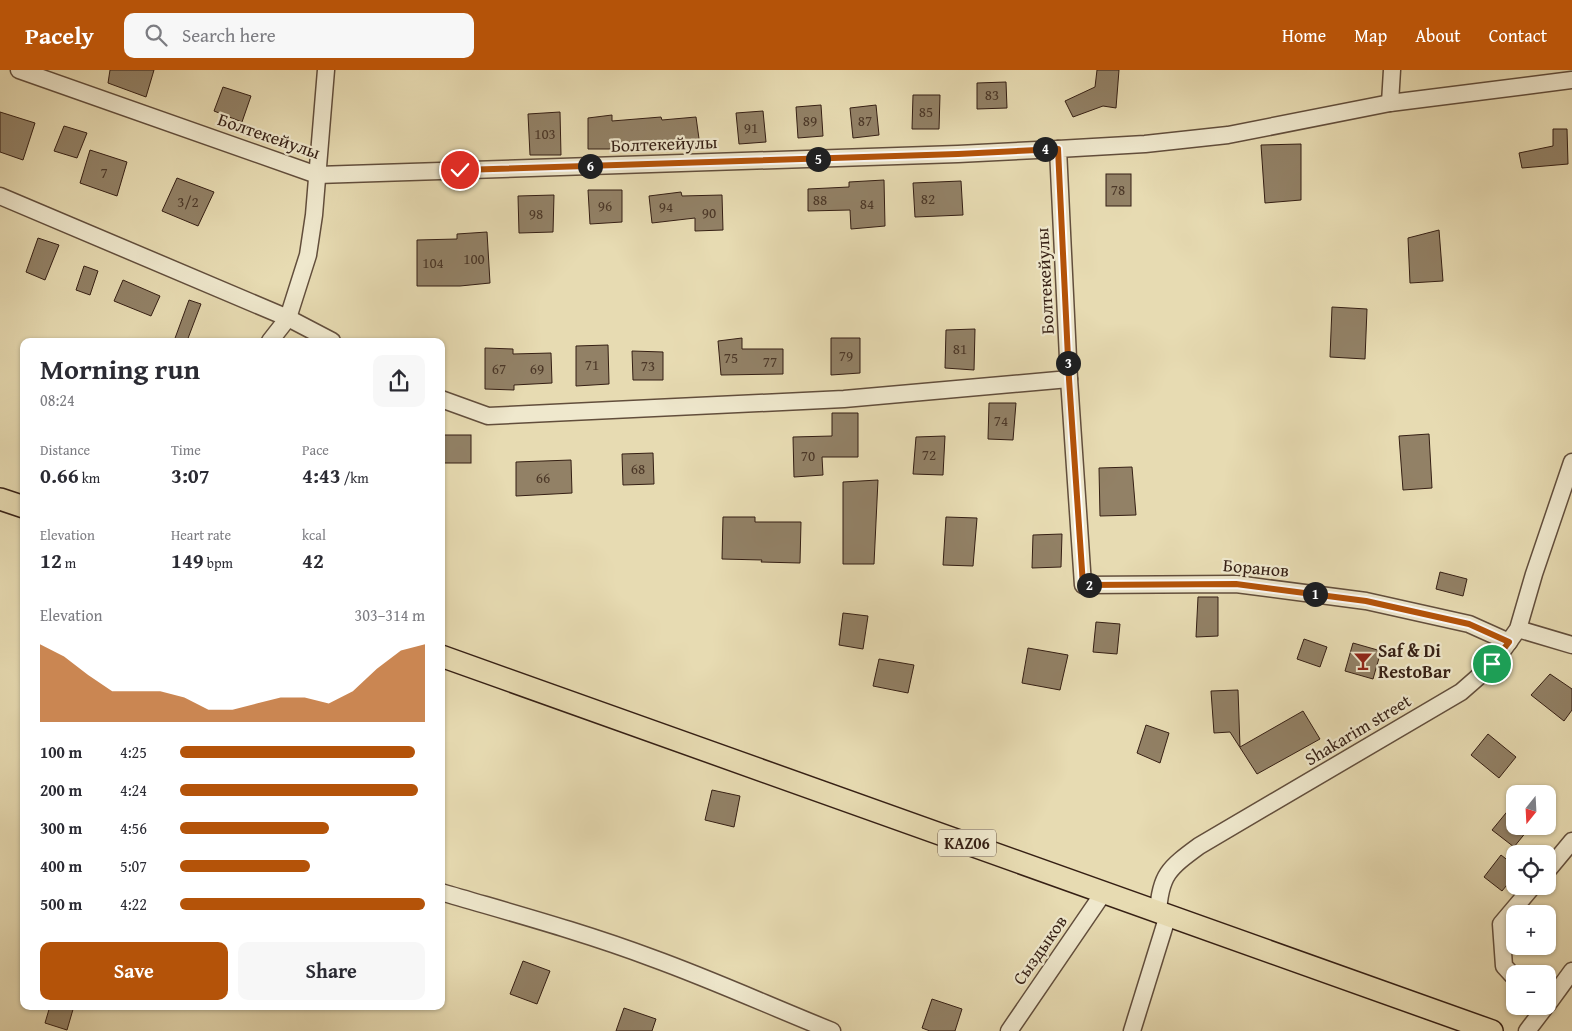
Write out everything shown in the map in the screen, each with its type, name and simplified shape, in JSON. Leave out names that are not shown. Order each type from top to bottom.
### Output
[{"type":"main road","points":[[0,499],[20,506]]},
{"type":"main road","name":"KАZ06","points":[[445,657],[1492,1031]]},
{"type":"street","name":"Болтекейулы","points":[[19,70],[318,175],[948,154],[1145,144],[1228,135],[1390,103],[1572,80]]},
{"type":"street","points":[[272,338],[288,318],[308,255],[318,175],[326,70]]},
{"type":"street","points":[[1390,103],[1392,70]]},
{"type":"street","name":"Болтекейулы","points":[[1058,149],[1069,379],[1083,585]]},
{"type":"street","points":[[0,196],[288,318],[326,338]]},
{"type":"street","points":[[445,400],[488,416],[844,398],[1069,379]]},
{"type":"street","name":"Shakarim street","points":[[1132,1031],[1163,914],[1159,894],[1164,878],[1176,863],[1199,846],[1460,692],[1492,664],[1513,635],[1572,462]]},
{"type":"street","name":"Боранов","points":[[1083,585],[1236,584],[1366,601],[1513,635],[1572,645]]},
{"type":"street","points":[[1556,860],[1572,841]]},
{"type":"street","name":"Сыздыков","points":[[1009,1031],[1104,892]]},
{"type":"street","points":[[445,893],[542,921],[650,957],[832,1031]]},
{"type":"street","points":[[1506,968],[1504,966],[1501,924],[1526,895]]},
{"type":"street","points":[[1556,992],[1572,971]]},
{"type":"street","points":[[1528,1031],[1539,1015]]},
{"type":"building","points":[[110,70],[154,70],[146,97],[108,83]]},
{"type":"building","points":[[1097,70],[1119,70],[1116,108],[1103,106],[1073,117],[1065,101],[1095,87]]},
{"type":"building","points":[[1006,82],[1007,108],[977,109],[977,83]]},
{"type":"building","points":[[223,87],[251,96],[242,122],[214,111]]},
{"type":"building","points":[[913,95],[940,95],[939,129],[912,129]]},
{"type":"building","points":[[821,105],[823,136],[798,138],[796,107]]},
{"type":"building","points":[[876,105],[879,135],[853,138],[850,108]]},
{"type":"building","points":[[763,111],[766,142],[739,144],[736,113]]},
{"type":"building","points":[[0,112],[35,123],[23,160],[0,152]]},
{"type":"building","points":[[560,112],[561,155],[530,155],[528,114]]},
{"type":"building","points":[[612,115],[612,121],[661,117],[662,120],[696,117],[700,146],[625,151],[625,149],[588,149],[588,118]]},
{"type":"building","points":[[64,126],[87,133],[77,158],[54,151]]},
{"type":"building","points":[[1553,129],[1567,129],[1568,164],[1522,168],[1519,153],[1553,146]]},
{"type":"building","points":[[1301,144],[1301,200],[1265,203],[1261,145]]},
{"type":"building","points":[[90,150],[127,162],[117,196],[80,183]]},
{"type":"building","points":[[1106,174],[1131,174],[1131,206],[1106,206]]},
{"type":"building","points":[[177,178],[214,192],[198,226],[162,211]]},
{"type":"building","points":[[884,180],[885,226],[851,229],[850,210],[808,211],[808,189],[849,187],[849,182]]},
{"type":"building","points":[[961,181],[963,215],[915,217],[913,183]]},
{"type":"building","points":[[588,190],[622,190],[622,222],[590,224]]},
{"type":"building","points":[[681,192],[682,196],[722,195],[723,230],[695,231],[695,218],[652,223],[649,196]]},
{"type":"building","points":[[554,195],[553,232],[519,233],[518,196]]},
{"type":"building","points":[[1439,230],[1443,281],[1410,283],[1408,238]]},
{"type":"building","points":[[487,232],[490,283],[460,286],[417,286],[417,240],[457,239],[457,234]]},
{"type":"building","points":[[38,238],[59,245],[45,280],[26,272]]},
{"type":"building","points":[[84,266],[98,271],[90,295],[76,290]]},
{"type":"building","points":[[123,280],[160,296],[151,316],[114,301]]},
{"type":"building","points":[[189,300],[201,304],[188,338],[175,338]]},
{"type":"building","points":[[1332,307],[1367,309],[1365,359],[1330,357]]},
{"type":"building","points":[[975,329],[974,370],[945,368],[946,330]]},
{"type":"building","points":[[742,338],[742,349],[783,349],[783,374],[721,375],[718,341]]},
{"type":"building","points":[[831,338],[860,338],[860,373],[831,375]]},
{"type":"building","points":[[608,345],[609,384],[576,386],[576,346]]},
{"type":"building","points":[[485,348],[513,349],[513,354],[551,353],[552,383],[514,385],[514,390],[485,389]]},
{"type":"building","points":[[632,351],[663,352],[663,380],[633,380]]},
{"type":"building","points":[[989,403],[1016,403],[1013,440],[988,439]]},
{"type":"building","points":[[832,413],[858,413],[858,457],[822,457],[823,475],[794,477],[793,437],[832,436]]},
{"type":"building","points":[[1429,434],[1432,488],[1403,490],[1399,436]]},
{"type":"building","points":[[445,435],[471,435],[471,463],[445,463]]},
{"type":"building","points":[[945,436],[943,475],[913,474],[916,437]]},
{"type":"building","points":[[653,453],[654,484],[623,485],[622,454]]},
{"type":"building","points":[[571,460],[572,493],[516,496],[516,462]]},
{"type":"building","points":[[1132,467],[1136,515],[1100,516],[1099,468]]},
{"type":"building","points":[[878,480],[874,564],[843,564],[843,482]]},
{"type":"building","points":[[723,517],[755,517],[755,522],[801,522],[800,563],[722,559]]},
{"type":"building","points":[[946,517],[977,518],[973,566],[943,565]]},
{"type":"building","points":[[1062,534],[1061,567],[1032,568],[1033,535]]},
{"type":"building","points":[[1440,572],[1467,579],[1463,596],[1436,589]]},
{"type":"building","points":[[1198,597],[1218,597],[1218,636],[1196,637]]},
{"type":"building","points":[[843,613],[868,616],[863,649],[839,645]]},
{"type":"building","points":[[1096,622],[1120,624],[1117,654],[1093,652]]},
{"type":"building","points":[[1304,639],[1327,647],[1320,667],[1297,659]]},
{"type":"building","points":[[1353,643],[1381,651],[1373,679],[1345,671]]},
{"type":"building","points":[[1028,648],[1068,655],[1060,690],[1022,683]]},
{"type":"building","points":[[879,659],[914,665],[908,693],[873,686]]},
{"type":"building","points":[[1550,674],[1572,689],[1572,710],[1564,721],[1531,695]]},
{"type":"building","points":[[1238,690],[1240,747],[1303,711],[1320,739],[1257,774],[1230,732],[1214,733],[1211,691]]},
{"type":"building","points":[[1146,725],[1169,733],[1160,763],[1137,753]]},
{"type":"building","points":[[1488,734],[1516,757],[1499,778],[1471,755]]},
{"type":"building","points":[[712,790],[740,796],[734,827],[705,820]]},
{"type":"building","points":[[1506,813],[1506,835],[1524,835],[1516,845],[1511,845],[1492,830]]},
{"type":"building","points":[[1501,855],[1506,859],[1506,886],[1502,891],[1484,877]]},
{"type":"building","points":[[523,961],[550,971],[537,1004],[510,994]]},
{"type":"building","points":[[932,999],[962,1009],[955,1031],[930,1031],[922,1028]]},
{"type":"building","points":[[624,1008],[656,1019],[652,1031],[616,1031]]},
{"type":"building","points":[[49,1010],[73,1010],[67,1030],[45,1023]]},
{"type":"place","name":"Saf & Di RestoBar","points":[[1363,661]]},
{"type":"route","points":[[460,170],[1058,149],[1069,379],[1083,585],[1236,584],[1366,601],[1469,624],[1509,642],[1492,664]]}]
